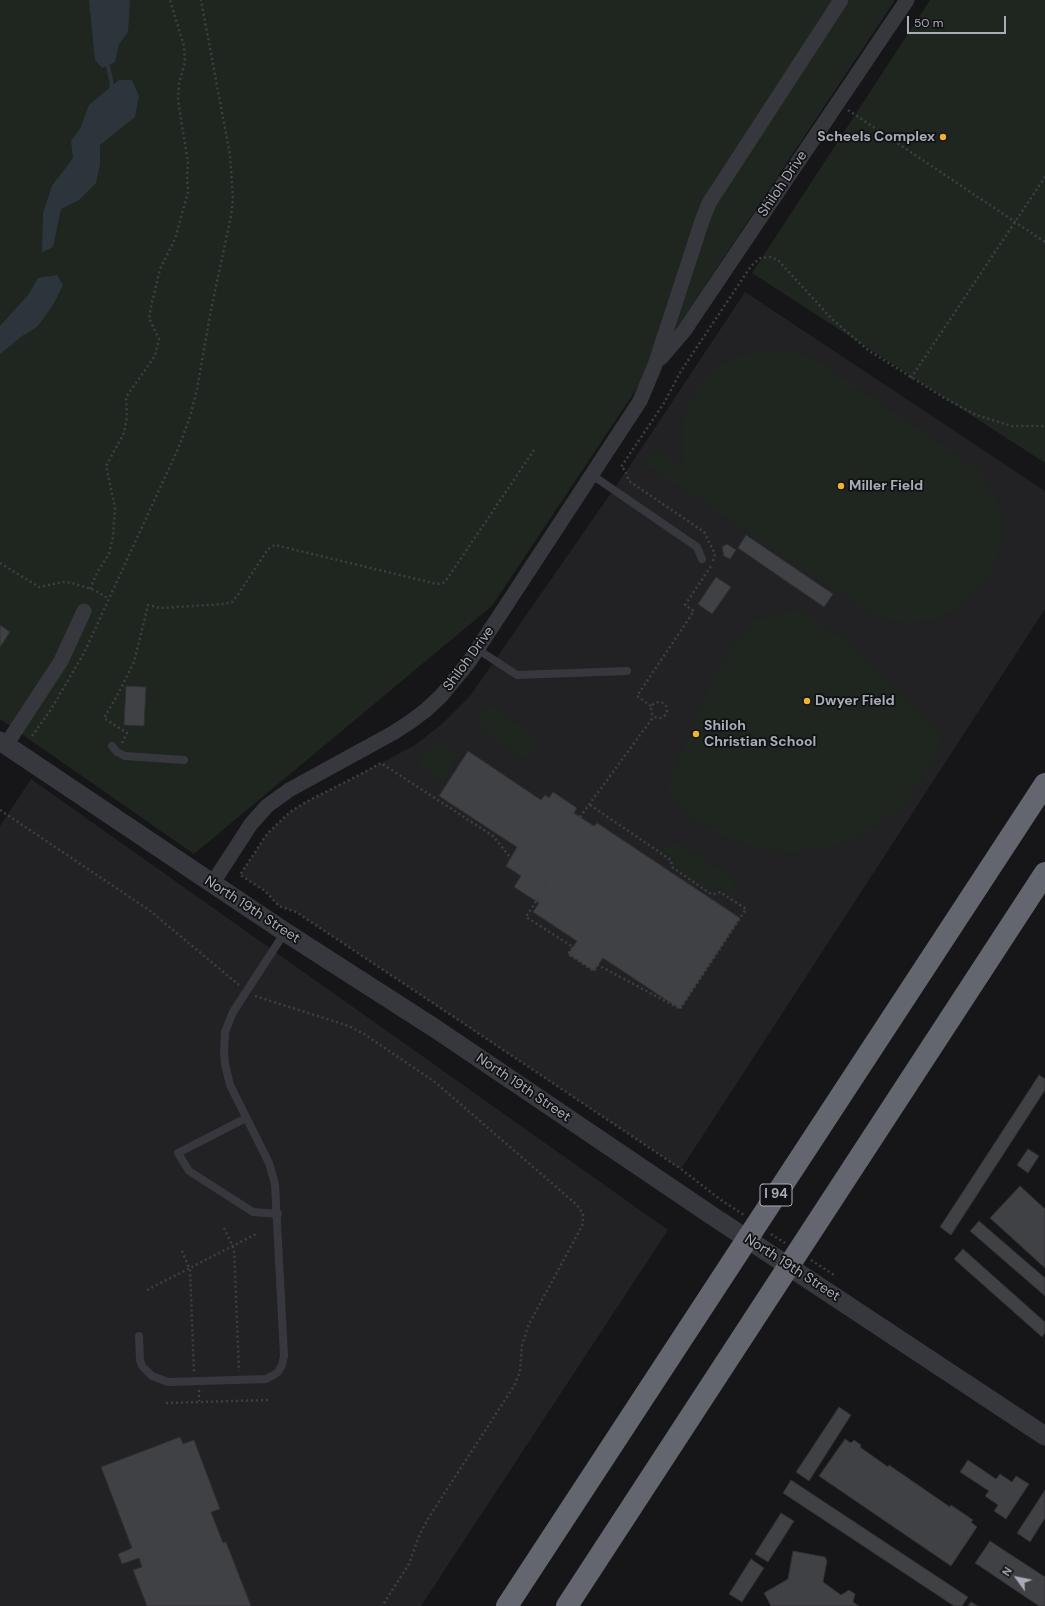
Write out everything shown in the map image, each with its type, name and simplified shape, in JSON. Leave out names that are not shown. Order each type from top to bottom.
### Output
[{"type":"highway","name":"I 94","points":[[507,1606],[1045,784]]},
{"type":"highway","points":[[567,1606],[1045,873]]},
{"type":"street","name":"Shiloh Drive","points":[[212,884],[251,824],[267,806],[289,790],[393,733],[426,710],[456,679],[634,412],[646,390],[655,365],[709,203],[841,0]]},
{"type":"street","name":"Shiloh Drive","points":[[655,365],[684,331],[907,0]]},
{"type":"street","points":[[2,747],[61,660],[84,611]]},
{"type":"street","name":"North 19th Street","points":[[2,747],[285,932],[829,1282],[1045,1436]]},
{"type":"lane","points":[[592,475],[697,547],[702,559]]},
{"type":"lane","points":[[477,649],[517,675],[628,671]]},
{"type":"lane","points":[[115,749],[125,756],[184,760]]},
{"type":"lane","points":[[139,1336],[140,1360],[142,1366],[152,1376],[168,1382],[266,1379],[278,1372],[282,1365],[284,1356],[276,1184],[273,1173],[230,1085],[224,1064],[224,1042],[228,1022],[285,932]]},
{"type":"lane","points":[[246,1118],[178,1153],[189,1171],[253,1212],[278,1214]]},
{"type":"path","points":[[90,589],[98,571],[109,554],[113,537],[114,508],[106,466],[124,433],[128,417],[126,397],[155,356],[159,339],[149,318],[151,308],[160,269],[175,239],[188,192],[188,163],[178,100],[179,84],[185,61],[184,46],[170,0]]},
{"type":"path","points":[[32,736],[50,711],[76,667],[178,449],[190,417],[199,380],[211,310],[231,216],[233,192],[230,155],[201,0]]},
{"type":"path","points":[[848,110],[1045,242]]},
{"type":"path","points":[[912,378],[1045,177]]},
{"type":"path","points":[[651,706],[637,696],[694,611],[685,605],[712,565],[715,554],[704,532],[629,481],[625,470],[621,467],[664,403],[681,371],[751,266],[760,258],[770,257],[778,260],[832,319],[868,350],[946,399],[976,415],[1012,426],[1045,426]]},
{"type":"path","points":[[115,749],[127,733],[104,718],[132,667],[148,605],[160,608],[224,604],[232,602],[268,549],[275,545],[437,584],[443,583],[534,450]]},
{"type":"path","points":[[0,564],[39,588],[63,582],[72,583],[90,589],[108,598]]},
{"type":"path","points":[[658,701],[663,703],[666,707],[664,716],[659,718],[654,716],[651,712],[651,706],[658,701]]},
{"type":"path","points":[[580,817],[654,716]]},
{"type":"path","points":[[590,805],[671,860],[672,867],[711,894],[720,892],[746,909],[680,1009],[598,965],[594,971],[568,954],[573,948],[526,917],[547,884],[513,861],[493,836],[381,763],[306,802],[290,812],[267,834],[240,875],[265,891],[280,906],[296,912],[685,1172],[716,1208],[748,1218]]},
{"type":"path","points":[[0,810],[140,903],[247,991],[256,996],[348,1026],[364,1034],[439,1085],[577,1205],[583,1214],[582,1226],[529,1324],[522,1345],[520,1372],[514,1386],[426,1522],[419,1536],[409,1564],[382,1606]]},
{"type":"path","points":[[224,1228],[234,1249],[240,1380]]},
{"type":"path","points":[[768,1231],[788,1244]]},
{"type":"path","points":[[147,1290],[256,1234]]},
{"type":"path","points":[[182,1251],[189,1268],[194,1374],[199,1389],[200,1402]]},
{"type":"path","points":[[807,1258],[829,1282]]},
{"type":"path","points":[[166,1403],[269,1400]]},
{"type":"shaded area","points":[[0,0],[895,0],[492,606],[194,854],[0,719]]},
{"type":"shaded area","points":[[89,0],[130,0],[128,32],[119,44],[115,62],[102,68],[95,60]]},
{"type":"shaded area","name":"Scheels Complex","points":[[930,0],[1045,0],[1045,463],[752,273]]},
{"type":"shaded area","points":[[119,80],[132,80],[139,96],[135,117],[100,145],[100,165],[96,183],[79,200],[61,209],[53,247],[42,252],[43,213],[52,186],[73,158],[71,141],[80,129],[89,105]]},
{"type":"shaded area","points":[[57,275],[63,285],[53,305],[37,327],[22,336],[0,354],[0,326],[29,294],[38,278]]},
{"type":"shaded area","name":"Shiloh Christian School","points":[[745,292],[1045,491],[1045,609],[681,1169],[296,912],[279,906],[265,891],[240,875],[267,834],[290,812],[306,802],[415,745],[442,724],[470,696],[629,467]]},
{"type":"shaded area","points":[[778,350],[801,354],[820,363],[965,460],[981,475],[993,493],[999,508],[1002,526],[1000,548],[994,566],[981,588],[959,607],[934,619],[907,623],[882,618],[864,609],[645,464],[655,449],[686,470],[682,450],[683,425],[689,402],[701,384],[714,369],[733,358],[756,351]]},
{"type":"shaded area","name":"Dwyer Field","points":[[800,610],[852,645],[943,734],[934,758],[924,777],[907,800],[883,821],[859,836],[829,848],[788,852],[754,848],[722,836],[692,816],[667,789],[717,669],[731,652],[752,621]]},
{"type":"shaded area","points":[[488,704],[540,739],[526,760],[474,725]]},
{"type":"shaded area","points":[[441,742],[459,754],[442,781],[420,766],[417,759]]},
{"type":"shaded area","points":[[31,779],[668,1230],[421,1606],[0,1606],[0,826]]},
{"type":"shaded area","points":[[671,844],[681,845],[730,877],[734,884],[735,892],[732,896],[720,888],[714,892],[673,865],[673,858],[662,850]]},
{"type":"building","points":[[746,535],[833,594],[824,607],[738,548]]},
{"type":"building","points":[[727,544],[736,550],[730,559],[724,556],[722,547]]},
{"type":"building","points":[[716,577],[731,587],[712,614],[698,604]]},
{"type":"building","points":[[0,625],[10,632],[0,647]]},
{"type":"building","points":[[126,686],[146,687],[144,726],[124,725]]},
{"type":"building","points":[[468,751],[541,800],[545,795],[549,798],[553,792],[577,808],[574,813],[594,826],[597,823],[740,918],[680,1009],[603,958],[594,971],[568,954],[577,941],[533,912],[539,903],[514,887],[521,876],[506,866],[517,847],[439,796]]},
{"type":"building","points":[[1039,1075],[1045,1079],[1045,1090],[951,1235],[940,1227]]},
{"type":"building","points":[[1028,1149],[1039,1156],[1028,1173],[1017,1165]]},
{"type":"building","points":[[1020,1186],[1045,1209],[1045,1268],[990,1218]]},
{"type":"building","points":[[979,1221],[1045,1278],[1045,1296],[970,1231]]},
{"type":"building","points":[[963,1249],[1045,1322],[1045,1333],[1042,1337],[954,1259]]},
{"type":"building","points":[[839,1407],[851,1415],[809,1481],[796,1472]]},
{"type":"building","points":[[180,1437],[183,1444],[194,1440],[220,1509],[211,1512],[223,1543],[226,1542],[251,1606],[147,1606],[133,1570],[142,1567],[139,1558],[122,1564],[118,1554],[132,1548],[101,1467]]},
{"type":"building","points":[[845,1439],[851,1443],[854,1440],[861,1445],[860,1447],[888,1467],[889,1465],[950,1507],[951,1505],[973,1520],[971,1522],[977,1527],[951,1566],[819,1476]]},
{"type":"building","points":[[968,1460],[996,1479],[1000,1474],[1012,1482],[1016,1476],[1029,1484],[1006,1519],[994,1511],[998,1505],[985,1496],[989,1491],[960,1472]]},
{"type":"building","points":[[791,1480],[968,1597],[962,1606],[954,1606],[783,1493]]},
{"type":"building","points":[[1045,1490],[1045,1518],[1030,1542],[1017,1533]]},
{"type":"building","points":[[781,1513],[794,1521],[768,1562],[755,1554]]},
{"type":"building","points":[[990,1541],[1045,1577],[1045,1606],[1039,1606],[975,1563]]},
{"type":"building","points":[[793,1551],[825,1557],[827,1561],[823,1582],[841,1595],[849,1590],[855,1594],[853,1602],[859,1606],[771,1606],[764,1593],[788,1579]]},
{"type":"building","points":[[751,1559],[764,1568],[742,1602],[729,1594]]},
{"type":"building","points":[[971,1602],[978,1606],[968,1606]]},
{"type":"waterway","points":[[107,61],[112,85],[111,90]]},
{"type":"place","name":"Scheels Complex","points":[[943,137]]},
{"type":"place","name":"Miller Field","points":[[841,486]]},
{"type":"place","name":"Dwyer Field","points":[[807,701]]},
{"type":"place","name":"Shiloh Christian School","points":[[696,734]]}]
